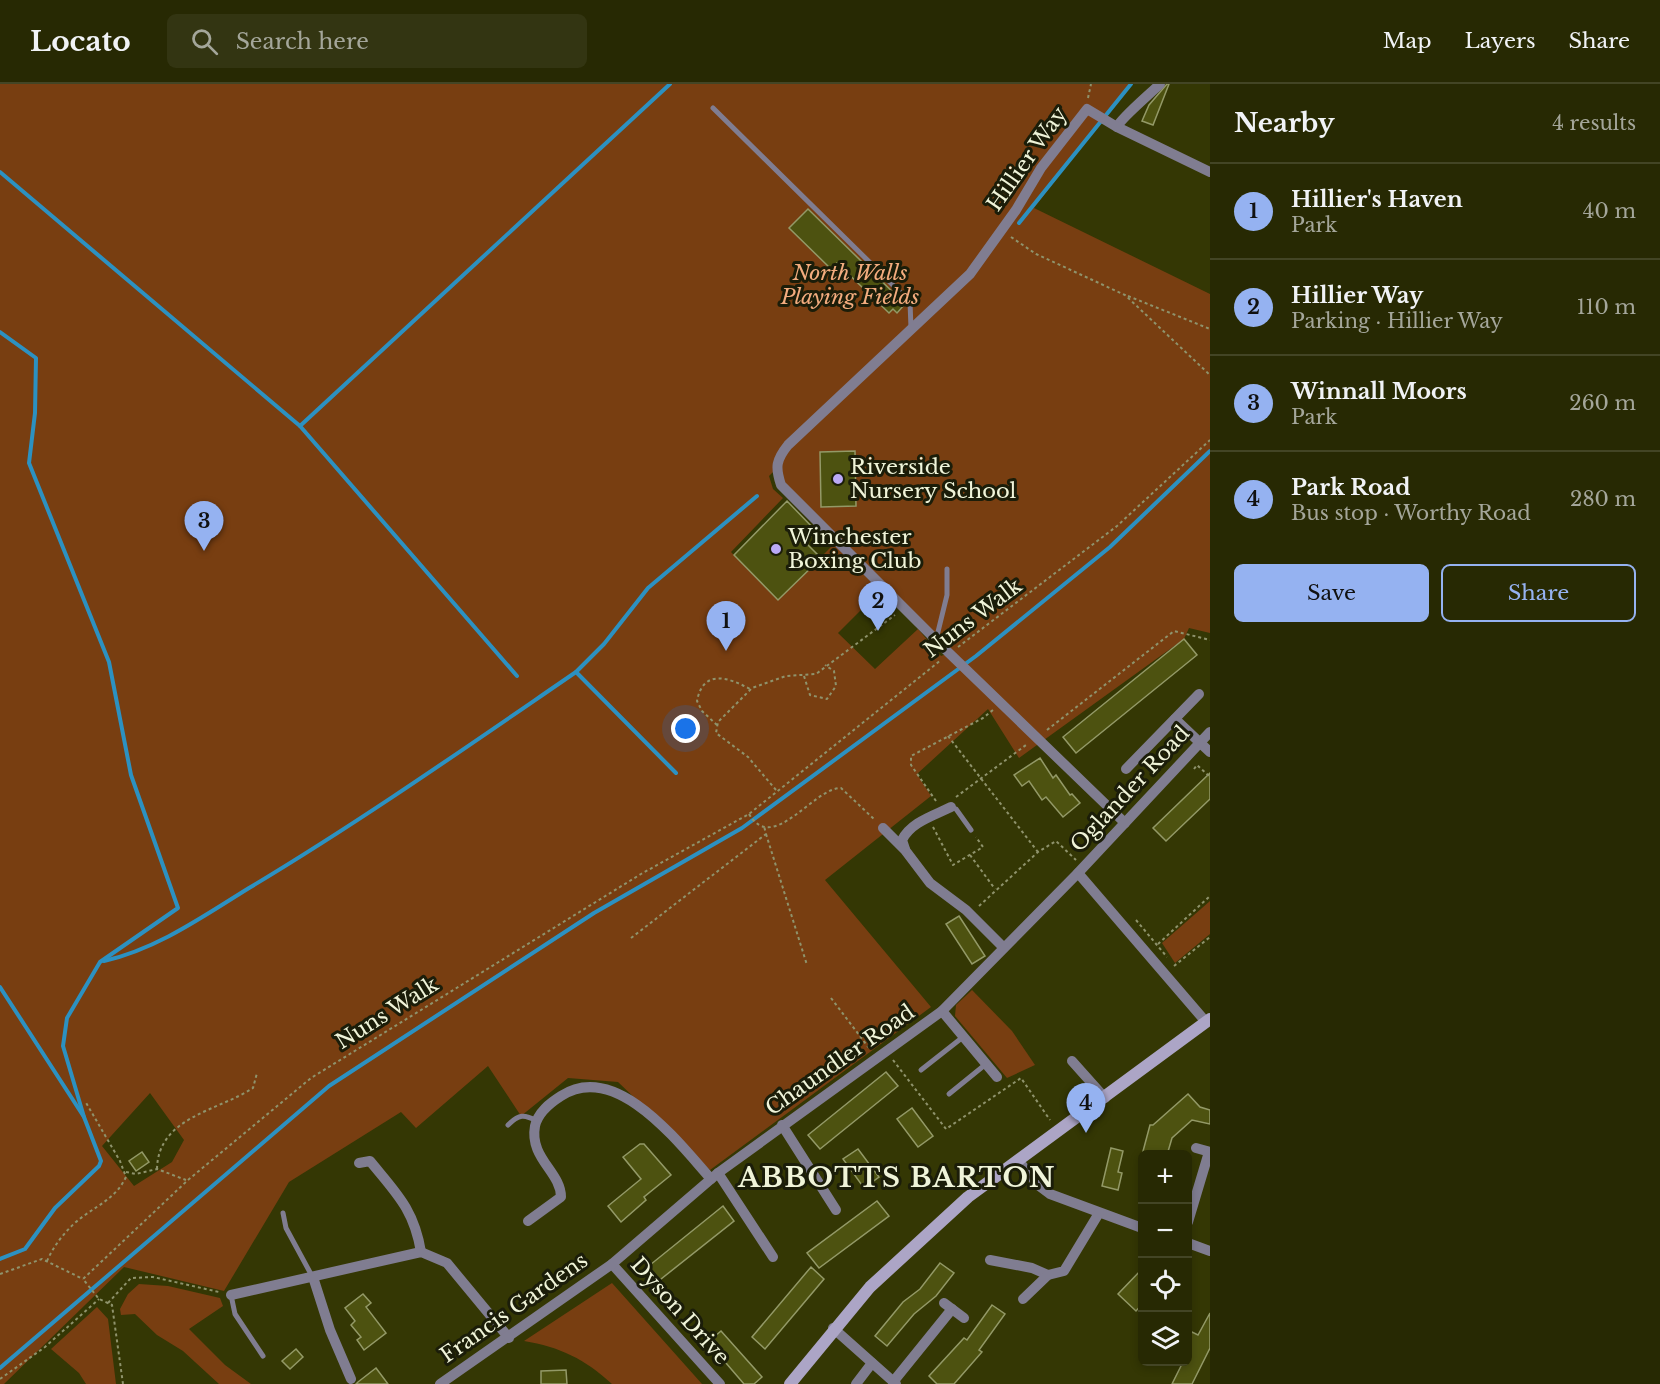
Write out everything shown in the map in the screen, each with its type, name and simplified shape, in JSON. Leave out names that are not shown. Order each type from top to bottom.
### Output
[{"type":"main road","points":[[790,1384],[833,1329],[870,1287],[968,1197],[1208,1021]]},
{"type":"street","points":[[1113,124],[1135,110],[1160,84]]},
{"type":"street","name":"Hillier Way","points":[[1113,124],[1087,109],[1041,168],[970,274],[788,445],[778,458],[776,470],[781,485],[949,653],[1125,823]]},
{"type":"street","points":[[1113,124],[1210,172]]},
{"type":"street","points":[[1126,769],[1199,694]]},
{"type":"street","points":[[1175,719],[1210,752]]},
{"type":"street","name":"Oglander Road","points":[[1081,871],[1210,732]]},
{"type":"street","points":[[905,850],[902,840],[905,833],[946,809]]},
{"type":"street","points":[[883,828],[905,850],[930,883],[970,915],[1003,947]]},
{"type":"street","points":[[1081,871],[1208,1021]]},
{"type":"street","name":"Chaundler Road","points":[[612,1264],[714,1176],[942,1011],[1003,947],[1081,871]]},
{"type":"street","points":[[942,1011],[997,1077]]},
{"type":"street","points":[[1072,1061],[1105,1098]]},
{"type":"street","points":[[528,1221],[561,1197],[561,1185],[542,1163],[535,1140],[538,1121],[546,1105],[574,1088],[590,1086],[615,1091],[634,1102],[680,1144],[714,1176],[773,1257]]},
{"type":"street","points":[[782,1125],[836,1210]]},
{"type":"street","points":[[1192,1209],[1210,1152],[1196,1148]]},
{"type":"street","points":[[1018,1160],[1038,1185],[1050,1194],[1138,1226]]},
{"type":"street","points":[[359,1163],[370,1161],[406,1205],[417,1227],[421,1252]]},
{"type":"street","points":[[1023,1299],[1048,1275],[1064,1271],[1099,1213]]},
{"type":"street","points":[[1192,1244],[1210,1251]]},
{"type":"street","points":[[231,1295],[421,1252],[447,1263],[509,1338]]},
{"type":"street","points":[[990,1260],[1032,1268],[1048,1275]]},
{"type":"street","name":"Francis Gardens","points":[[440,1384],[612,1264]]},
{"type":"street","name":"Dyson Drive","points":[[612,1264],[720,1384]]},
{"type":"street","points":[[313,1277],[330,1330],[351,1379]]},
{"type":"street","points":[[833,1329],[894,1383],[948,1306],[964,1318]]},
{"type":"street","points":[[856,1384],[872,1363]]},
{"type":"lane","points":[[713,108],[909,302],[911,329]]},
{"type":"lane","points":[[936,640],[947,595],[947,569]]},
{"type":"lane","points":[[946,809],[956,809],[972,830]]},
{"type":"lane","points":[[921,1070],[963,1037]]},
{"type":"lane","points":[[950,1094],[986,1064]]},
{"type":"lane","points":[[508,1125],[518,1115],[525,1115],[538,1121]]},
{"type":"lane","points":[[283,1213],[286,1228],[313,1277]]},
{"type":"lane","points":[[231,1295],[235,1314],[263,1356]]},
{"type":"path","points":[[1001,230],[1036,254],[1125,295],[1210,328]]},
{"type":"path","points":[[1125,295],[1210,375]]},
{"type":"path","name":"Nuns Walk","points":[[83,1279],[188,1180],[311,1078],[641,874],[749,814],[776,790],[832,750],[949,653],[1117,526],[1210,440]]},
{"type":"path","points":[[776,790],[748,757],[716,733],[717,725],[750,689],[786,676],[816,674],[825,665],[857,646],[904,608]]},
{"type":"path","points":[[1040,727],[1045,731],[1174,631],[1210,640]]},
{"type":"path","points":[[804,675],[810,695],[827,699],[836,686],[834,671],[825,665]]},
{"type":"path","points":[[717,725],[702,711],[697,701],[699,689],[706,681],[721,678],[750,689]]},
{"type":"path","points":[[1001,703],[983,718],[911,756],[911,765],[946,809],[955,799],[1033,741]]},
{"type":"path","points":[[948,736],[1038,852]]},
{"type":"path","points":[[1189,773],[1197,765],[1210,777]]},
{"type":"path","points":[[749,814],[763,826],[772,828],[782,825],[831,788],[841,788],[883,828]]},
{"type":"path","points":[[928,818],[953,866],[983,847],[972,830]]},
{"type":"path","points":[[763,826],[807,965]]},
{"type":"path","points":[[631,938],[766,834]]},
{"type":"path","points":[[970,915],[1038,852],[1056,841],[1081,871]]},
{"type":"path","points":[[970,855],[995,890]]},
{"type":"path","points":[[1158,944],[1210,896]]},
{"type":"path","points":[[1136,920],[1158,944],[1175,968],[1210,937]]},
{"type":"path","points":[[831,998],[870,1048]]},
{"type":"path","points":[[889,1055],[946,1129],[1021,1078],[1051,1122]]},
{"type":"path","points":[[157,1169],[161,1149],[174,1130],[193,1115],[234,1100],[253,1088],[257,1073]]},
{"type":"path","points":[[47,1261],[55,1245],[66,1232],[116,1193],[126,1177],[126,1172],[85,1101]]},
{"type":"path","points":[[126,1172],[136,1174],[157,1169],[188,1180]]},
{"type":"path","points":[[0,1274],[42,1259],[83,1279],[99,1299],[112,1305],[123,1384]]},
{"type":"path","points":[[108,1303],[131,1278],[153,1276],[231,1295]]},
{"type":"path","points":[[0,1379],[45,1347],[99,1299]]},
{"type":"green space","name":"North Walls Playing Fields","points":[[0,84],[1129,84],[1034,208],[1210,294],[1210,633],[1189,628],[1184,639],[1019,758],[988,709],[917,774],[931,796],[825,880],[931,1007],[710,1170],[618,1082],[568,1078],[521,1116],[488,1066],[416,1128],[401,1112],[289,1182],[224,1291],[124,1267],[4,1384],[0,1384]],"holes":[[[775,470],[781,485],[949,653],[941,656],[918,629],[875,669],[838,633],[880,591],[834,544],[778,600],[731,552],[783,498],[773,489],[769,476]],[[150,1093],[184,1140],[172,1162],[134,1186],[102,1146]]]},
{"type":"green space","points":[[1210,901],[1210,934],[1175,963],[1162,943]]},
{"type":"green space","points":[[972,990],[1012,1031],[1035,1065],[1007,1078],[955,1016],[956,1005]]},
{"type":"green space","points":[[612,1283],[702,1384],[612,1384],[571,1355],[524,1341]]},
{"type":"green space","points":[[139,1284],[168,1286],[220,1298],[223,1306],[189,1329],[225,1365],[251,1384],[219,1384],[183,1351],[157,1335],[135,1314],[121,1315],[120,1309],[128,1294]]},
{"type":"green space","points":[[97,1307],[108,1319],[116,1384],[86,1384],[79,1373],[51,1349]]},
{"type":"building","points":[[1169,84],[1153,125],[1142,121],[1149,105]]},
{"type":"building","points":[[808,209],[905,304],[897,313],[893,309],[889,313],[837,263],[831,269],[789,228]]},
{"type":"building","name":"Riverside Nursery School","points":[[855,451],[856,506],[821,507],[820,452]]},
{"type":"building","name":"Winchester Boxing Club","points":[[787,501],[816,531],[805,542],[821,558],[778,600],[734,555]]},
{"type":"building","points":[[1184,639],[1197,655],[1076,753],[1063,737]]},
{"type":"building","points":[[1040,758],[1053,778],[1056,775],[1070,795],[1072,794],[1080,803],[1063,817],[1046,797],[1042,800],[1029,781],[1022,786],[1014,775]]},
{"type":"building","points":[[1210,773],[1210,799],[1166,841],[1153,828]]},
{"type":"building","points":[[959,916],[985,956],[972,964],[946,924]]},
{"type":"building","points":[[886,1072],[898,1086],[820,1149],[808,1135]]},
{"type":"building","points":[[1188,1094],[1200,1107],[1210,1110],[1210,1124],[1192,1120],[1172,1138],[1168,1150],[1143,1150],[1150,1125],[1153,1125]]},
{"type":"building","points":[[912,1108],[933,1136],[918,1147],[897,1119]]},
{"type":"building","points":[[640,1144],[644,1144],[671,1175],[644,1197],[646,1200],[621,1222],[608,1206],[641,1179],[623,1157]]},
{"type":"building","points":[[1111,1148],[1123,1151],[1118,1172],[1122,1173],[1118,1190],[1102,1186]]},
{"type":"building","points":[[858,1149],[879,1177],[864,1188],[843,1159]]},
{"type":"building","points":[[142,1152],[149,1162],[136,1171],[129,1161]]},
{"type":"building","points":[[877,1201],[889,1216],[819,1268],[807,1253]]},
{"type":"building","points":[[723,1206],[734,1221],[656,1283],[645,1269]]},
{"type":"building","points":[[940,1263],[954,1273],[936,1296],[914,1314],[887,1346],[875,1336],[903,1302],[920,1289]]},
{"type":"building","points":[[811,1267],[824,1279],[765,1349],[752,1337]]},
{"type":"building","points":[[1138,1273],[1138,1309],[1136,1311],[1118,1294]]},
{"type":"building","points":[[363,1294],[371,1303],[366,1307],[386,1333],[364,1350],[357,1340],[361,1337],[351,1325],[355,1321],[345,1308]]},
{"type":"building","points":[[992,1305],[1005,1314],[979,1350],[982,1352],[954,1384],[937,1384],[929,1376],[964,1338],[967,1340]]},
{"type":"building","points":[[1210,1313],[1210,1348],[1192,1384],[1172,1384],[1181,1366],[1192,1366],[1192,1332],[1198,1335]]},
{"type":"building","points":[[721,1331],[762,1377],[754,1384],[744,1384],[708,1342]]},
{"type":"building","points":[[296,1349],[303,1357],[290,1369],[282,1361]]},
{"type":"building","points":[[376,1368],[388,1384],[356,1384],[358,1382]]},
{"type":"building","points":[[566,1370],[567,1384],[541,1384],[541,1371]]},
{"type":"waterway","points":[[517,676],[300,426],[670,84]]},
{"type":"waterway","points":[[1019,223],[1131,84]]},
{"type":"waterway","points":[[0,172],[300,426]]},
{"type":"waterway","points":[[0,332],[36,358],[35,413],[29,463],[109,662],[131,775],[178,908],[100,962],[67,1018],[63,1046],[84,1117]]},
{"type":"waterway","points":[[0,1368],[329,1086],[594,913],[742,828],[976,656],[1110,547],[1210,451]]},
{"type":"waterway","points":[[104,961],[142,949],[179,931],[291,863],[576,672],[604,644],[648,588],[757,496]]},
{"type":"waterway","points":[[576,672],[676,773]]},
{"type":"waterway","points":[[0,987],[84,1117],[101,1161],[99,1166],[55,1208],[25,1249],[0,1259]]},
{"type":"place","name":"Riverside Nursery School","points":[[838,479]]},
{"type":"place","name":"Winchester Boxing Club","points":[[776,549]]},
{"type":"place","name":"Winnall Moors","points":[[204,551]]},
{"type":"place","name":"Hillier Way","points":[[878,631]]},
{"type":"place","name":"Hillier's Haven","points":[[726,651]]},
{"type":"place","name":"Park Road","points":[[1086,1133]]},
{"type":"district","name":"ABBOTTS BARTON","points":[[897,1177]]}]
